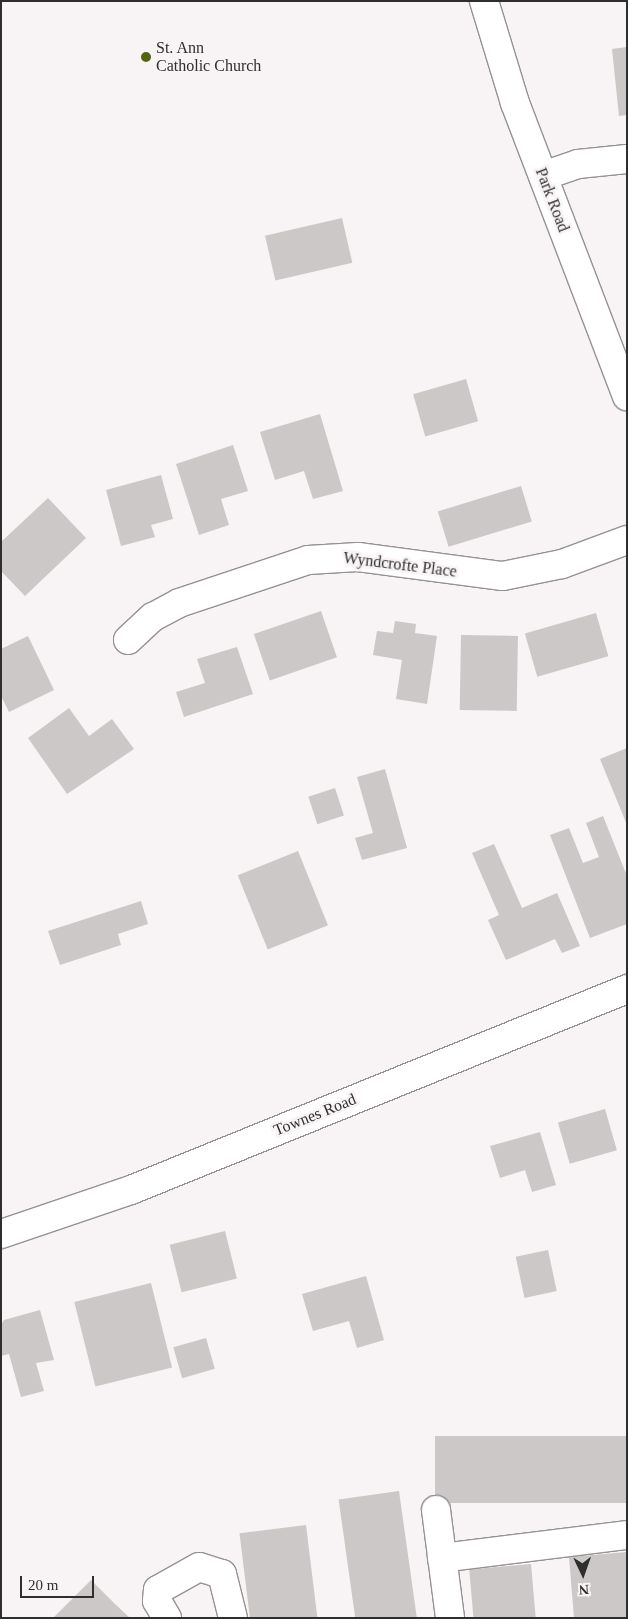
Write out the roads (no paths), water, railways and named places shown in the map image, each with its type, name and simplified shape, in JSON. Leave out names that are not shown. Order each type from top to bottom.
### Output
[{"type":"street","name":"Park Road","points":[[484,1],[543,176],[627,396]]},
{"type":"street","points":[[543,176],[578,164],[627,158]]},
{"type":"street","name":"Wyndcrofte Place","points":[[128,640],[153,617],[179,603],[308,560],[358,557],[503,576],[562,564],[627,540]]},
{"type":"street","name":"Townes Road","points":[[1,1234],[132,1190],[627,989]]},
{"type":"street","points":[[436,1510],[450,1618]]},
{"type":"street","points":[[442,1558],[627,1535]]},
{"type":"street","points":[[167,1618],[157,1601],[158,1590],[199,1567],[222,1574],[233,1618]]},
{"type":"place","name":"St. Ann Catholic Church","points":[[146,57]]}]
